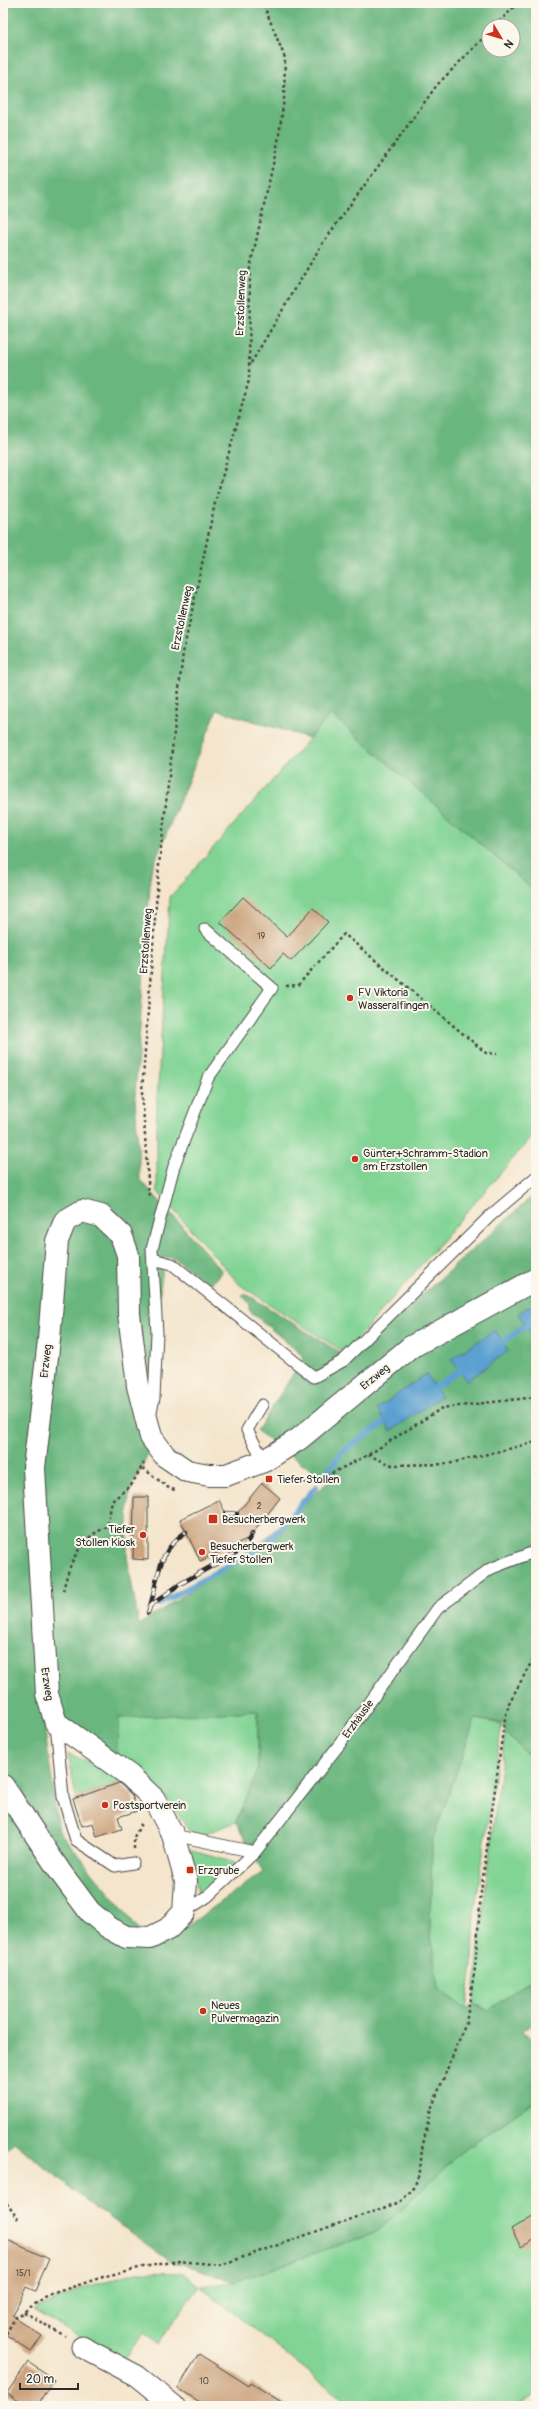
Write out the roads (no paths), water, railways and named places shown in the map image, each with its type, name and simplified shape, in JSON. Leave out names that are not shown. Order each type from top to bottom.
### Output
[{"type":"street","name":"Erzweg","points":[[56,1723],[47,1694],[43,1654],[34,1468],[49,1340],[57,1241],[65,1221],[82,1211],[101,1216],[121,1235],[128,1256],[129,1314],[138,1386],[151,1437],[165,1456],[187,1471],[226,1475],[264,1461],[299,1439],[411,1347],[536,1279]]},
{"type":"street","points":[[3,1786],[18,1811],[86,1907],[108,1927],[126,1937],[150,1938],[168,1929],[184,1912],[186,1881],[173,1835],[154,1799],[130,1776],[56,1723]]},
{"type":"street","points":[[82,2347],[137,2376],[174,2406]]},
{"type":"lane","points":[[148,1426],[154,1398],[157,1333],[152,1249],[174,1166],[208,1078],[272,988],[205,929]]},
{"type":"lane","points":[[153,1259],[172,1264],[289,1359],[314,1377],[343,1361],[490,1216],[536,1177]]},
{"type":"lane","points":[[262,1405],[247,1430],[264,1461]]},
{"type":"lane","name":"Erzhäusle","points":[[184,1912],[207,1897],[255,1852],[339,1745],[438,1608],[490,1569],[536,1551]]},
{"type":"lane","points":[[56,1723],[62,1797],[76,1840],[115,1866],[133,1863]]},
{"type":"lane","points":[[173,1835],[255,1852]]},
{"type":"water","points":[[536,1303],[536,1333],[532,1336],[518,1313]]},
{"type":"water","points":[[495,1330],[508,1351],[467,1381],[451,1359]]},
{"type":"water","points":[[426,1374],[441,1396],[391,1431],[377,1409]]},
{"type":"waterway","points":[[496,1346],[536,1318]]},
{"type":"waterway","points":[[428,1392],[465,1367]]},
{"type":"waterway","points":[[327,1472],[343,1451],[391,1418]]},
{"type":"waterway","points":[[160,1604],[267,1543],[316,1487]]},
{"type":"railway","points":[[226,1513],[237,1514]]},
{"type":"railway","points":[[148,1613],[163,1558],[176,1540],[186,1532]]},
{"type":"railway","points":[[150,1606],[180,1584],[244,1548],[252,1534]]},
{"type":"place","name":"FV Viktoria Wasseralfingen","points":[[350,998]]},
{"type":"place","name":"Günter+Schramm-Stadion am Erzstollen","points":[[355,1159]]},
{"type":"place","name":"Tiefer Stollen","points":[[269,1479]]},
{"type":"place","name":"Besucherbergwerk","points":[[213,1519]]},
{"type":"place","name":"Tiefer Stollen Kiosk","points":[[143,1535]]},
{"type":"place","name":"Besucherbergwerk Tiefer Stollen","points":[[202,1552]]},
{"type":"place","name":"Postsportverein","points":[[105,1805]]},
{"type":"place","name":"Erzgrube","points":[[190,1870]]},
{"type":"place","name":"Neues Pulvermagazin","points":[[203,2011]]}]
